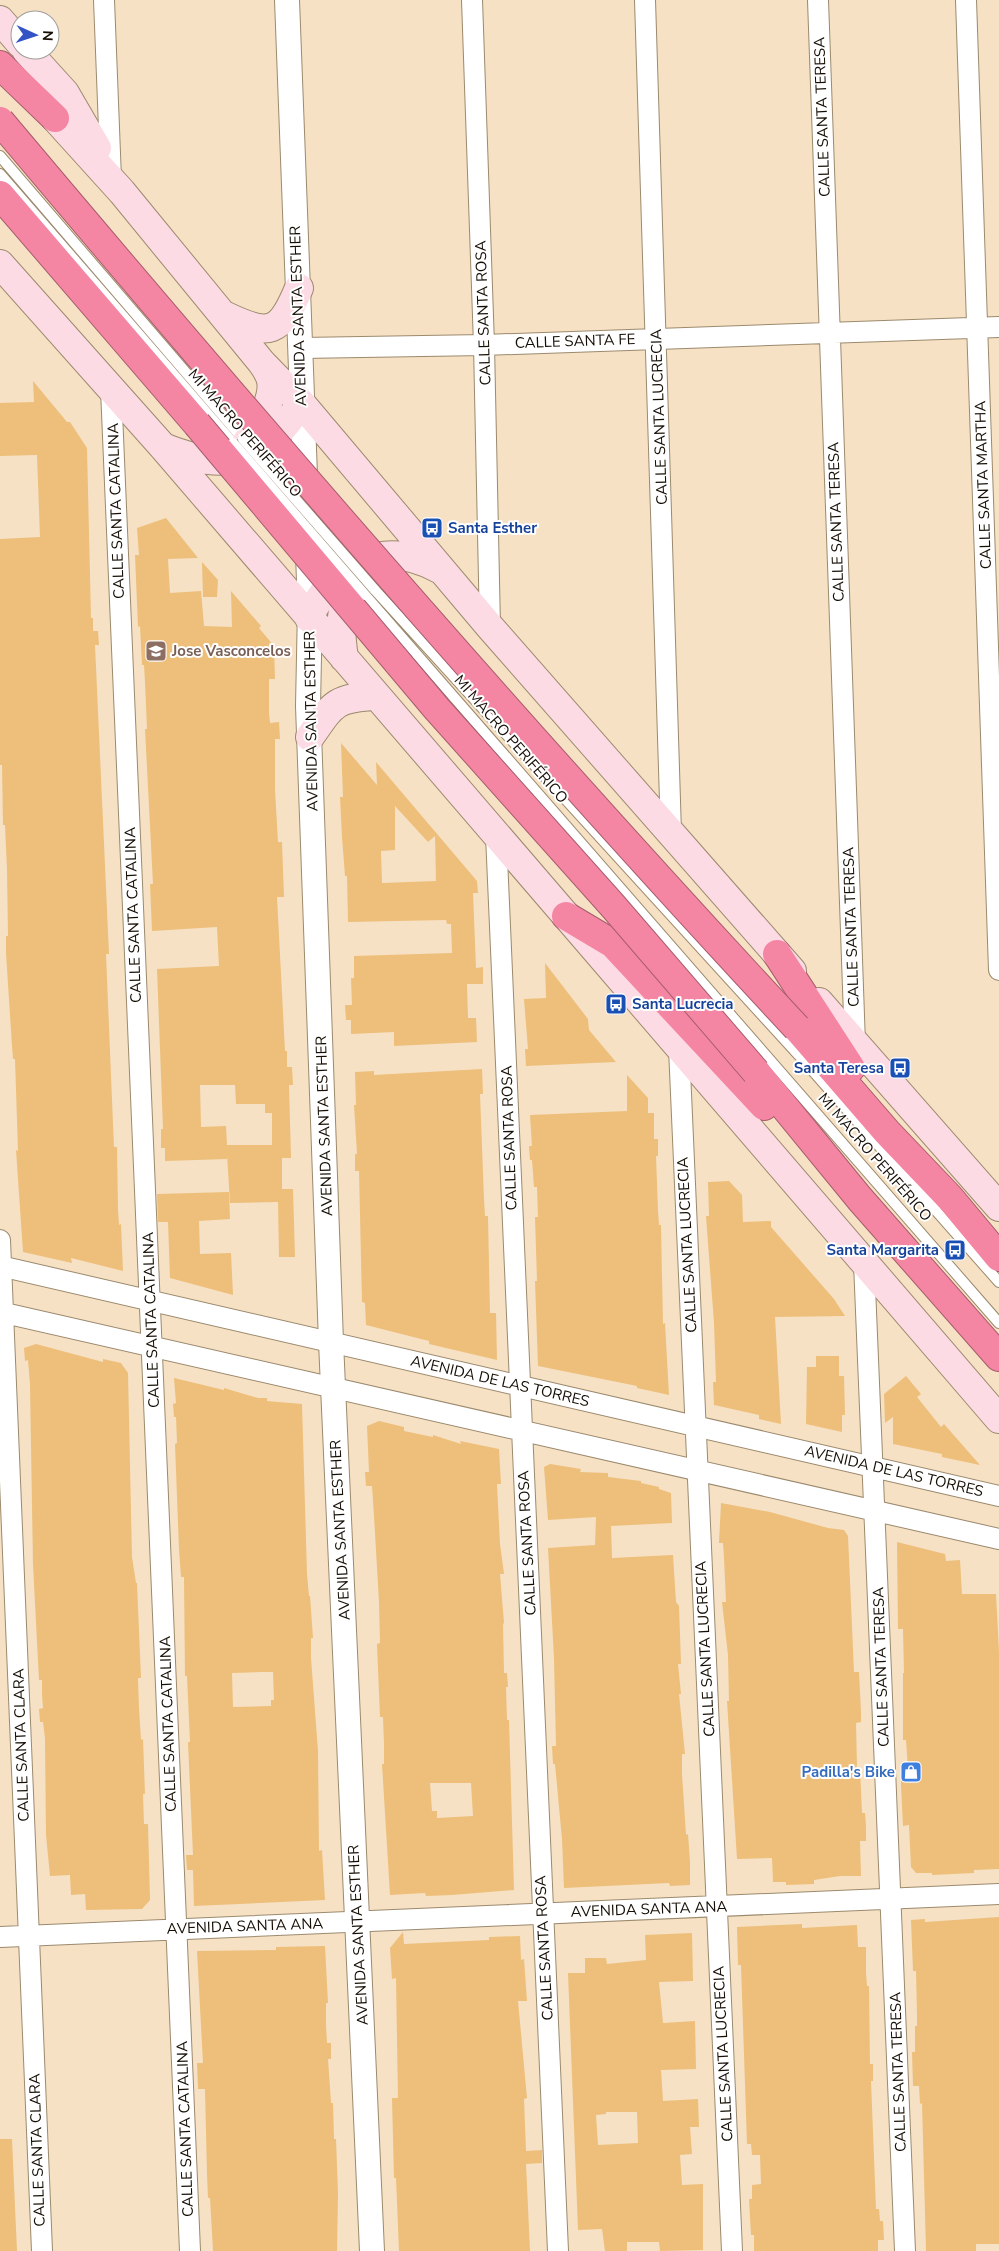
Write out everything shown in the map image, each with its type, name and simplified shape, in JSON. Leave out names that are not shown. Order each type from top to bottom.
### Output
[{"type":"highway","points":[[0,65],[55,118]]},
{"type":"highway","points":[[0,121],[168,320],[432,625],[652,872],[797,1028],[886,1132],[950,1198]]},
{"type":"highway","points":[[0,195],[197,424],[437,709],[613,906],[756,1072],[860,1199],[999,1357]]},
{"type":"highway","points":[[566,916],[612,944],[797,1142],[834,1167]]},
{"type":"highway","points":[[777,954],[844,1058],[950,1198],[999,1257]]},
{"type":"main road","points":[[0,20],[10,32]]},
{"type":"main road","points":[[35,60],[65,93],[91,136],[111,179]]},
{"type":"main road","points":[[55,118],[111,179],[262,363],[300,403],[490,627],[999,1208]]},
{"type":"main road","points":[[4,273],[163,447],[999,1419]]},
{"type":"main road","points":[[223,315],[257,330],[272,328],[290,311],[299,288]]},
{"type":"main road","points":[[163,447],[193,459],[245,445],[262,419],[268,404],[271,378],[262,363]]},
{"type":"main road","points":[[231,448],[236,459],[262,448],[283,429],[300,403]]},
{"type":"main road","points":[[309,618],[324,590],[345,570],[372,558],[394,556],[416,559],[442,571]]},
{"type":"main road","points":[[344,658],[340,631],[342,610],[348,593],[357,580],[394,556]]},
{"type":"main road","points":[[310,737],[330,708],[350,698],[376,696]]},
{"type":"street","points":[[104,0],[111,179]]},
{"type":"street","name":"AVENIDA SANTA ESTHER","points":[[287,0],[301,348],[300,403],[309,618],[310,737],[331,1342],[372,2251]]},
{"type":"street","name":"CALLE SANTA ROSA","points":[[472,0],[484,345],[490,627]]},
{"type":"street","name":"CALLE SANTA LUCRECIA","points":[[645,0],[671,833]]},
{"type":"street","name":"CALLE SANTA TERESA","points":[[818,0],[855,1044]]},
{"type":"street","name":"CALLE SANTA MARTHA","points":[[966,0],[999,970]]},
{"type":"street","name":"CALLE SANTA FE","points":[[301,348],[484,345],[999,327]]},
{"type":"street","name":"CALLE SANTA CATALINA","points":[[111,389],[190,2251]]},
{"type":"street","name":"CALLE SANTA ROSA","points":[[496,835],[558,2251]]},
{"type":"street","name":"CALLE SANTA LUCRECIA","points":[[679,1048],[732,2251]]},
{"type":"street","name":"CALLE SANTA CLARA","points":[[0,1240],[42,2251]]},
{"type":"street","name":"CALLE SANTA TERESA","points":[[864,1263],[905,2251]]},
{"type":"street","name":"AVENIDA DE LAS TORRES","points":[[1,1266],[999,1496]]},
{"type":"street","points":[[2,1312],[999,1539]]},
{"type":"street","name":"AVENIDA SANTA ANA","points":[[0,1937],[999,1894]]},
{"type":"lane","name":"MI MACRO PERIFÉRICO","points":[[0,156],[231,448],[374,589],[797,1053],[999,1282]]},
{"type":"lane","name":"MI MACRO PERIFÉRICO","points":[[0,174],[231,448],[365,595],[999,1323]]},
{"type":"building","points":[[33,381],[67,422],[70,422],[87,448],[91,618],[93,618],[93,631],[98,631],[99,645],[95,645],[109,954],[106,954],[114,1147],[117,1147],[118,1210],[119,1225],[121,1224],[123,1271],[71,1258],[72,1263],[23,1252],[16,1150],[18,1151],[15,1059],[13,1059],[6,953],[6,936],[8,936],[7,869],[5,825],[3,825],[2,765],[0,765],[0,539],[40,537],[37,455],[0,456],[0,403],[34,402]]},
{"type":"building","points":[[166,518],[198,558],[168,559],[170,593],[201,591],[204,626],[232,627],[231,591],[261,626],[259,628],[274,646],[275,679],[269,679],[269,713],[270,723],[279,722],[280,739],[275,739],[275,790],[278,842],[282,842],[284,897],[277,897],[285,1051],[287,1051],[287,1067],[292,1067],[293,1085],[289,1085],[291,1158],[282,1158],[282,1189],[293,1189],[295,1257],[279,1257],[278,1202],[230,1203],[227,1154],[227,1159],[165,1161],[165,1148],[161,1148],[161,1129],[163,1129],[157,969],[219,966],[217,927],[152,931],[150,884],[153,884],[145,729],[147,729],[145,682],[140,626],[138,627],[135,555],[139,555],[137,528]],"holes":[[[200,1085],[235,1085],[236,1104],[265,1104],[265,1113],[272,1113],[272,1145],[227,1145],[226,1126],[201,1127]]]},
{"type":"building","points":[[202,562],[218,580],[217,597],[203,597]]},
{"type":"building","points":[[341,743],[377,785],[376,762],[477,881],[478,893],[473,893],[476,968],[483,967],[483,984],[467,984],[468,1018],[476,1018],[477,1042],[394,1046],[394,1032],[351,1034],[351,1020],[346,1020],[345,1005],[352,1005],[351,978],[354,978],[354,956],[452,953],[451,924],[447,924],[446,920],[348,922],[347,876],[345,876],[340,797],[343,797]],"holes":[[[395,806],[428,842],[435,836],[436,881],[382,883],[381,851],[395,850]]]},
{"type":"building","points":[[545,963],[588,1019],[589,1030],[616,1062],[526,1066],[525,1049],[528,1049],[524,999],[546,998]]},
{"type":"building","points":[[482,1069],[483,1094],[480,1094],[484,1199],[485,1216],[488,1216],[490,1313],[496,1313],[497,1360],[429,1344],[429,1341],[366,1325],[365,1303],[362,1302],[359,1171],[355,1171],[355,1154],[357,1154],[354,1105],[356,1105],[355,1072],[374,1071],[374,1075]]},
{"type":"building","points":[[627,1075],[648,1098],[648,1113],[654,1113],[654,1139],[658,1139],[658,1156],[656,1156],[658,1211],[659,1225],[661,1225],[663,1324],[665,1323],[669,1395],[637,1388],[637,1386],[538,1366],[535,1217],[538,1217],[537,1187],[534,1187],[532,1160],[530,1160],[529,1146],[532,1146],[530,1115],[627,1111]]},
{"type":"building","points":[[729,1181],[742,1195],[743,1222],[771,1221],[771,1227],[834,1299],[845,1316],[775,1317],[781,1424],[759,1419],[759,1415],[714,1405],[713,1382],[716,1382],[714,1323],[706,1216],[709,1216],[708,1182]]},
{"type":"building","points":[[229,1192],[230,1219],[199,1221],[200,1254],[231,1253],[233,1295],[170,1278],[168,1222],[158,1222],[157,1194]]},
{"type":"building","points":[[36,1344],[103,1362],[103,1359],[121,1363],[128,1373],[132,1557],[137,1583],[141,1678],[138,1678],[139,1709],[141,1740],[143,1739],[144,1824],[148,1824],[150,1900],[142,1909],[86,1910],[85,1894],[71,1895],[70,1875],[50,1876],[46,1835],[45,1738],[43,1722],[40,1722],[39,1709],[43,1708],[42,1680],[39,1680],[33,1565],[30,1384],[28,1360],[25,1361],[24,1348]]},
{"type":"building","points":[[816,1356],[839,1356],[839,1376],[844,1376],[845,1415],[842,1415],[842,1432],[806,1424],[807,1367],[816,1367]]},
{"type":"building","points":[[906,1376],[921,1394],[917,1397],[941,1427],[944,1424],[980,1465],[942,1457],[942,1454],[893,1444],[893,1417],[885,1423],[884,1394]]},
{"type":"building","points":[[174,1378],[224,1390],[224,1388],[258,1398],[267,1398],[267,1401],[302,1404],[307,1574],[313,1638],[311,1638],[311,1658],[318,1751],[319,1851],[322,1850],[325,1900],[194,1906],[193,1870],[187,1870],[186,1855],[193,1855],[188,1742],[190,1742],[187,1676],[185,1676],[184,1577],[181,1577],[179,1549],[175,1444],[177,1443],[176,1417],[174,1417],[173,1404],[176,1403]],"holes":[[[273,1672],[274,1700],[271,1700],[271,1706],[233,1707],[232,1673]]]},
{"type":"building","points":[[379,1421],[404,1427],[404,1431],[433,1437],[433,1435],[461,1444],[460,1441],[499,1449],[501,1484],[497,1484],[500,1544],[504,1574],[500,1574],[504,1623],[504,1673],[507,1673],[508,1687],[506,1687],[507,1720],[509,1720],[514,1890],[452,1895],[426,1896],[425,1893],[390,1895],[382,1764],[384,1764],[383,1717],[380,1717],[377,1644],[380,1643],[379,1602],[374,1516],[372,1486],[366,1486],[365,1472],[369,1472],[367,1426]],"holes":[[[430,1783],[471,1783],[473,1816],[437,1818],[437,1811],[432,1811]]]},
{"type":"building","points":[[550,1464],[581,1469],[580,1472],[608,1473],[608,1477],[641,1481],[641,1483],[659,1487],[659,1489],[671,1493],[672,1523],[611,1526],[612,1558],[673,1555],[676,1602],[679,1606],[681,1664],[678,1664],[681,1694],[679,1694],[685,1754],[682,1754],[682,1774],[686,1835],[688,1834],[690,1885],[670,1886],[669,1883],[564,1888],[562,1839],[552,1746],[556,1746],[554,1658],[548,1548],[595,1545],[596,1517],[548,1520],[544,1467]]},
{"type":"building","points":[[721,1503],[770,1512],[828,1528],[844,1530],[848,1536],[854,1672],[859,1672],[861,1712],[861,1722],[856,1723],[857,1768],[860,1768],[862,1813],[865,1813],[866,1826],[866,1841],[860,1841],[861,1876],[840,1876],[814,1880],[814,1884],[786,1885],[786,1882],[773,1882],[772,1858],[737,1859],[727,1701],[729,1701],[728,1655],[722,1602],[726,1602],[724,1558],[723,1543],[719,1543]]},
{"type":"building","points":[[897,1542],[945,1554],[946,1561],[960,1560],[962,1594],[996,1594],[999,1652],[999,1869],[974,1870],[974,1873],[932,1875],[932,1873],[916,1873],[911,1867],[909,1825],[903,1826],[901,1785],[901,1769],[908,1769],[906,1740],[903,1740],[903,1629],[898,1629]]},
{"type":"building","points":[[999,1917],[999,2244],[976,2244],[976,2251],[926,2251],[922,2103],[920,2104],[919,2086],[913,2086],[912,2052],[915,2052],[917,2015],[916,1971],[913,1971],[911,1920],[925,1919],[925,1922]]},
{"type":"building","points":[[802,1924],[802,1928],[857,1925],[858,1947],[866,1947],[867,1986],[869,1986],[870,2064],[873,2064],[873,2081],[871,2081],[876,2209],[879,2209],[880,2221],[883,2221],[884,2240],[878,2240],[878,2251],[754,2251],[754,2235],[751,2235],[749,2199],[752,2199],[752,2185],[761,2184],[760,2155],[752,2155],[751,2144],[747,2144],[741,1965],[738,1965],[737,1927]]},
{"type":"building","points":[[403,1932],[404,1944],[489,1940],[489,1937],[520,1936],[521,1960],[524,1959],[527,2001],[518,2001],[527,2098],[524,2099],[526,2151],[542,2150],[542,2163],[526,2164],[530,2251],[399,2251],[396,2178],[394,2178],[392,2098],[398,2098],[396,1978],[392,1979],[390,1948]]},
{"type":"building","points":[[692,1933],[693,1981],[659,1982],[663,2023],[695,2021],[696,2069],[661,2070],[663,2101],[698,2099],[699,2127],[690,2127],[692,2154],[680,2155],[682,2185],[703,2184],[703,2250],[660,2251],[659,2242],[627,2242],[627,2251],[605,2251],[602,2229],[578,2230],[568,1973],[585,1973],[585,1958],[606,1958],[607,1964],[646,1960],[645,1935]],"holes":[[[606,2112],[637,2112],[638,2143],[598,2145],[596,2115],[606,2114]]]},
{"type":"building","points":[[325,1946],[328,2003],[326,2003],[326,2026],[327,2043],[331,2043],[331,2059],[328,2059],[331,2103],[333,2103],[334,2139],[336,2139],[338,2193],[337,2251],[213,2251],[210,2198],[208,2198],[205,2089],[198,2089],[197,2063],[203,2063],[197,1951],[276,1950],[276,1947]]},
{"type":"building","points":[[0,2139],[12,2139],[17,2251],[0,2251]]},
{"type":"place","name":"Santa Esther","points":[[432,528]]},
{"type":"place","name":"Jose Vasconcelos","points":[[156,651]]},
{"type":"place","name":"Santa Lucrecia","points":[[616,1004]]},
{"type":"place","name":"Santa Teresa","points":[[900,1068]]},
{"type":"place","name":"Santa Margarita","points":[[955,1250]]},
{"type":"place","name":"Padilla's Bike","points":[[911,1772]]}]
